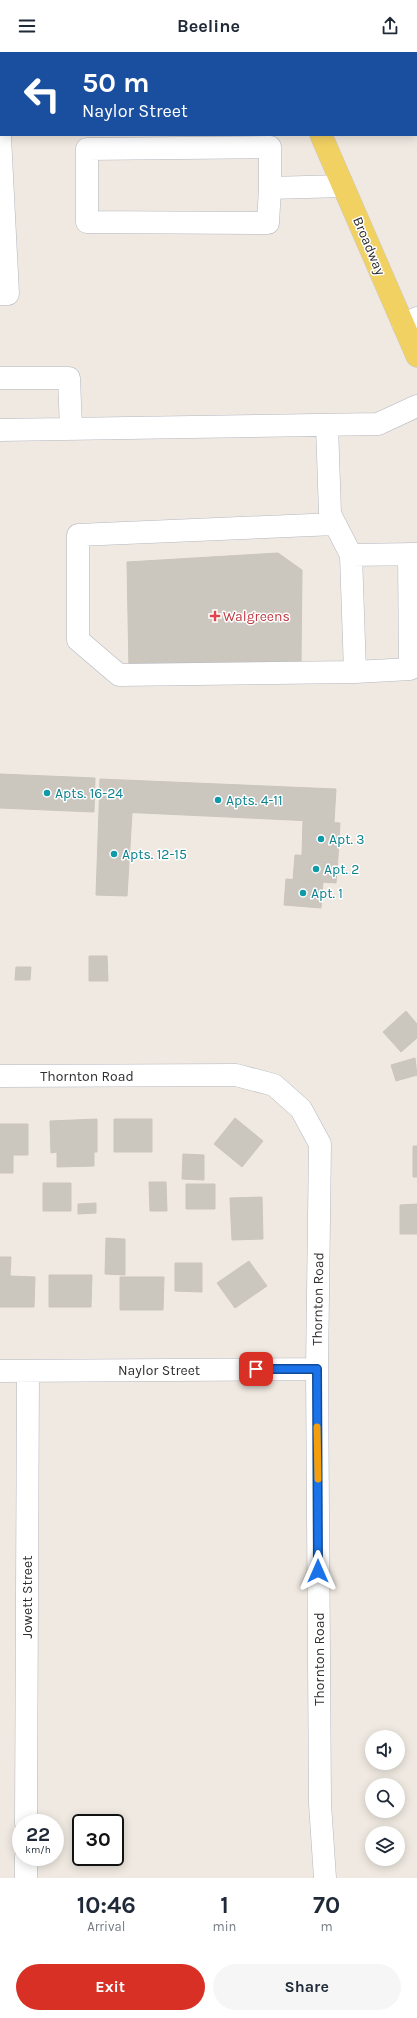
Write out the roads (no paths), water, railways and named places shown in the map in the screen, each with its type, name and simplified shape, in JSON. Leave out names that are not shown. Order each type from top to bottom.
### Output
[{"type":"main road","name":"Broadway","points":[[321,136],[343,186],[410,321],[417,356]]},
{"type":"street","points":[[0,138],[8,294],[0,294]]},
{"type":"street","points":[[103,142],[270,147],[270,188],[268,223],[87,222],[87,149],[103,142]]},
{"type":"street","points":[[270,188],[343,186]]},
{"type":"street","points":[[0,378],[69,378],[71,429]]},
{"type":"street","points":[[0,430],[378,424],[417,406]]},
{"type":"street","points":[[328,425],[330,514],[351,555],[355,672]]},
{"type":"street","points":[[335,524],[78,535],[78,640],[118,675],[355,672],[410,669],[413,554],[351,555]]},
{"type":"street","name":"Thornton Road","points":[[0,1076],[236,1075],[274,1085],[301,1109],[320,1144],[317,1369],[320,1804],[325,1878]]},
{"type":"street","name":"Naylor Street","points":[[0,1371],[317,1369]]},
{"type":"street","name":"Jowett Street","points":[[26,1814],[28,1371]]},
{"type":"street","points":[[26,1866],[26,1878]]},
{"type":"place","name":"Walgreens","points":[[215,616]]},
{"type":"place","name":"Apts. 16-24","points":[[47,793]]},
{"type":"place","name":"Apts. 4-11","points":[[218,800]]},
{"type":"place","name":"Apt. 3","points":[[321,839]]},
{"type":"place","name":"Apts. 12-15","points":[[114,854]]},
{"type":"place","name":"Apt. 2","points":[[316,869]]},
{"type":"place","name":"Apt. 1","points":[[303,893]]}]
